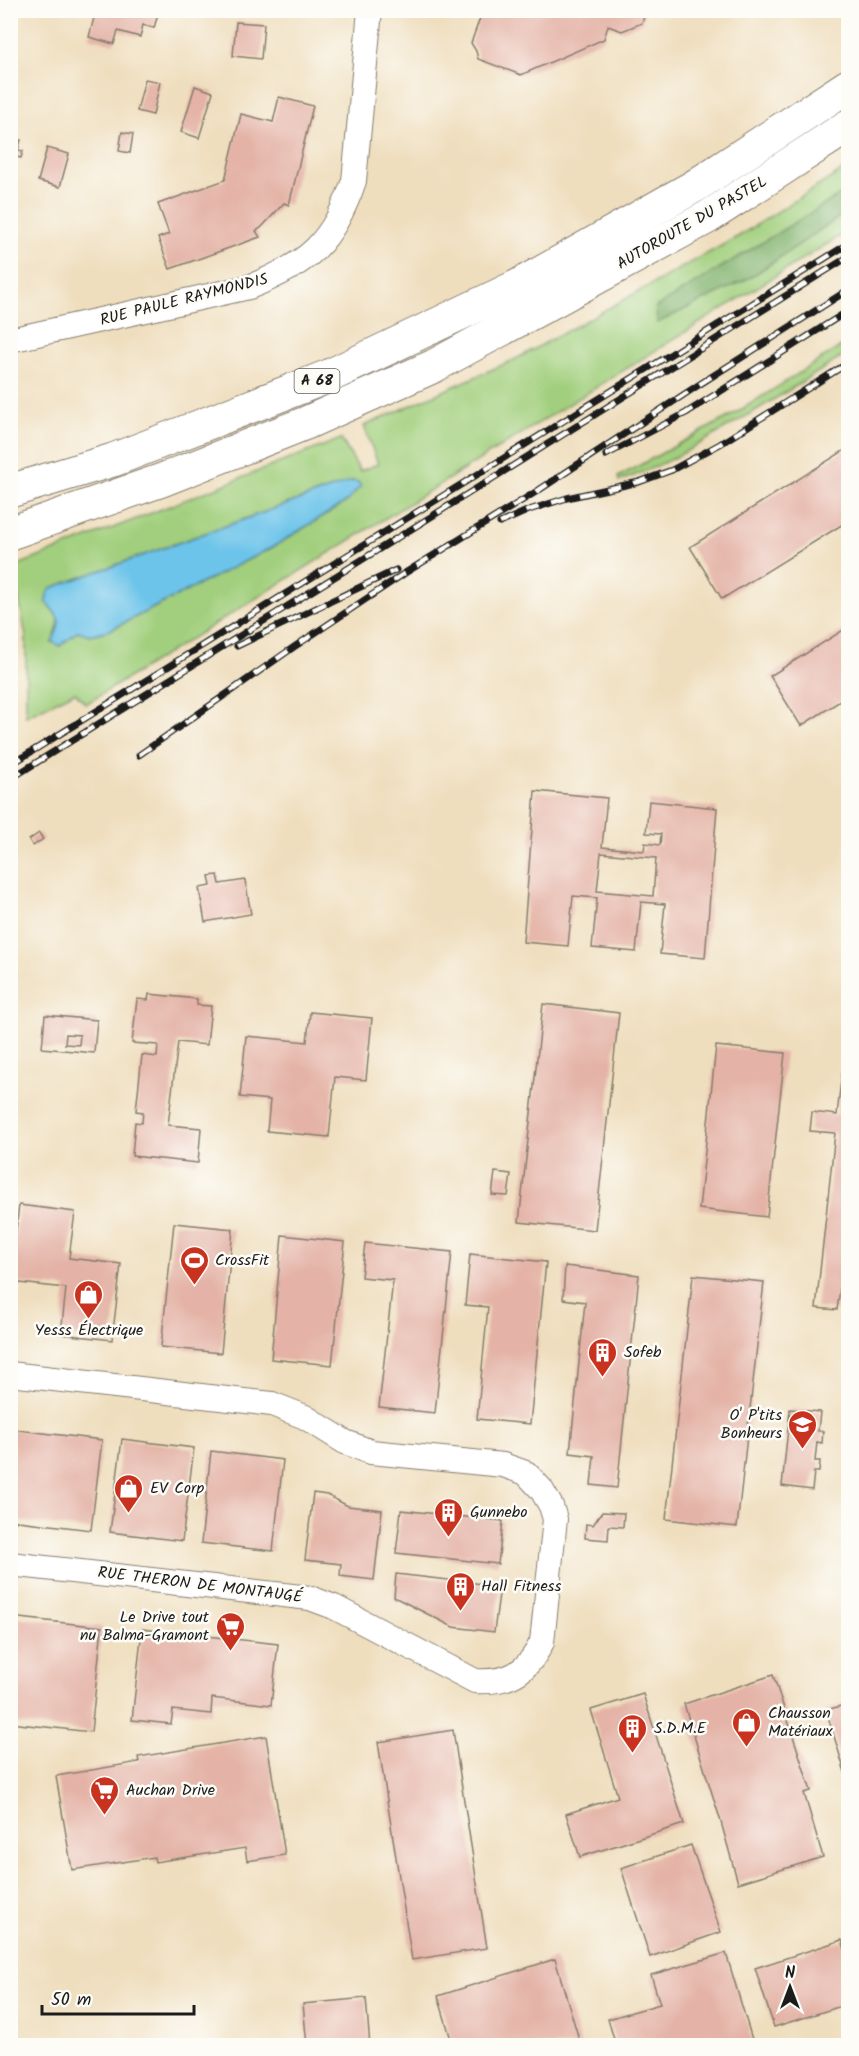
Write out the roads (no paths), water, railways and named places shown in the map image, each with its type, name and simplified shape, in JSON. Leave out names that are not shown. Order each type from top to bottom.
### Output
[{"type":"highway","name":"AUTOROUTE DU PASTEL","points":[[608,235],[695,186],[849,86]]},
{"type":"highway","name":"AUTOROUTE DU PASTEL","points":[[530,313],[708,217],[849,126]]},
{"type":"highway","points":[[10,473],[177,418],[353,350],[526,266],[608,235]]},
{"type":"highway","name":"A 68","points":[[10,491],[113,460],[329,376],[516,287],[608,235]]},
{"type":"highway","name":"A 68","points":[[10,518],[258,429],[530,313]]},
{"type":"highway","name":"A 68","points":[[10,533],[162,480],[306,423],[434,366],[530,313]]},
{"type":"street","name":"RUE PAULE RAYMONDIS","points":[[10,340],[249,287],[301,263],[318,248],[334,227],[346,204],[354,181],[370,10]]},
{"type":"street","name":"RUE THERON DE MONTAUGÉ","points":[[10,1374],[272,1404],[305,1417],[345,1442],[371,1452],[503,1465],[526,1473],[541,1489],[555,1519],[542,1642],[534,1659],[519,1672],[494,1682],[475,1681],[334,1607],[310,1598],[10,1564]]},
{"type":"water","points":[[352,481],[358,482],[361,486],[346,502],[273,547],[110,630],[90,635],[78,631],[60,646],[52,642],[59,621],[46,602],[51,588]]},
{"type":"railway","points":[[10,765],[848,244]]},
{"type":"railway","points":[[10,779],[848,257]]},
{"type":"railway","points":[[139,755],[405,573],[539,490],[848,290]]},
{"type":"railway","points":[[606,455],[686,413],[848,311]]},
{"type":"railway","points":[[500,523],[529,510],[567,498],[639,482],[672,470],[720,444],[848,363]]},
{"type":"railway","points":[[237,646],[396,570]]},
{"type":"place","name":"CrossFit","points":[[194,1286]]},
{"type":"place","name":"Yesss Électrique","points":[[89,1320]]},
{"type":"place","name":"Sofeb","points":[[603,1378]]},
{"type":"place","name":"O' P'tits Bonheurs","points":[[803,1450]]},
{"type":"place","name":"EV Corp","points":[[129,1514]]},
{"type":"place","name":"Gunnebo","points":[[449,1538]]},
{"type":"place","name":"Hall Fitness","points":[[460,1612]]},
{"type":"place","name":"Le Drive tout nu Balma-Gramont","points":[[230,1652]]},
{"type":"place","name":"Chausson Matériaux","points":[[747,1748]]},
{"type":"place","name":"S.D.M.E","points":[[633,1754]]},
{"type":"place","name":"Auchan Drive","points":[[105,1816]]}]
